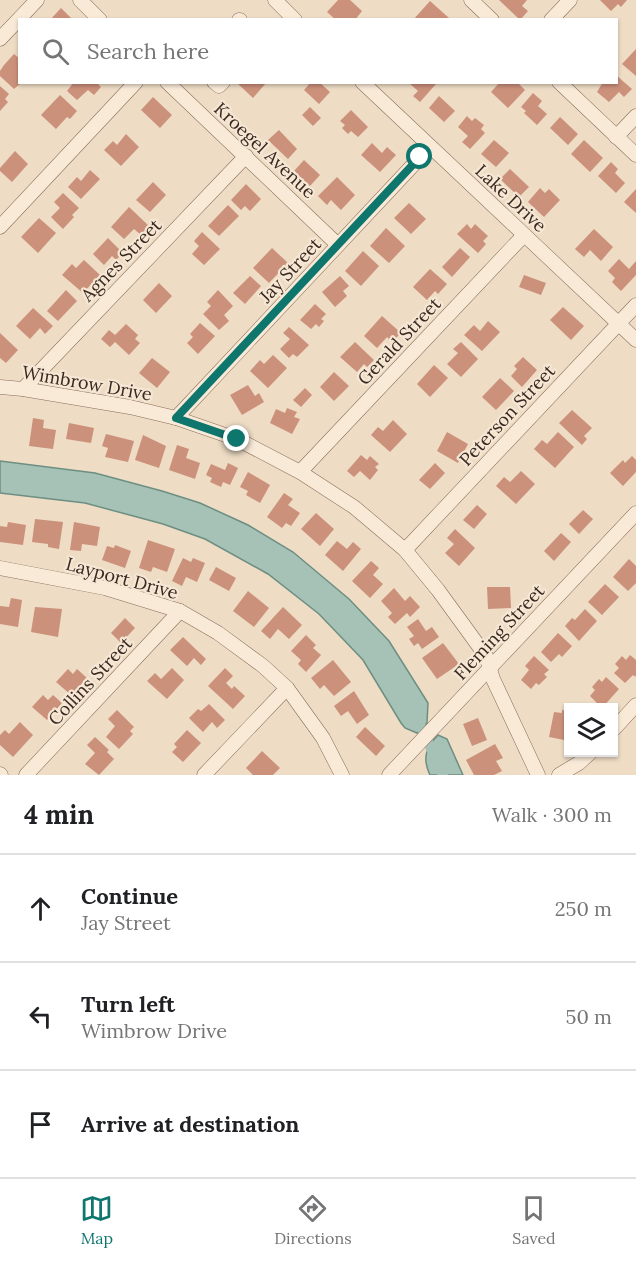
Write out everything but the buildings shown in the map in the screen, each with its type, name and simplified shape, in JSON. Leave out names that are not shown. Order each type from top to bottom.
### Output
[{"type":"street","points":[[20,18],[37,0]]},
{"type":"street","points":[[80,0],[98,18]]},
{"type":"street","points":[[275,0],[287,17]]},
{"type":"street","points":[[471,0],[490,18]]},
{"type":"street","points":[[553,18],[570,0]]},
{"type":"street","points":[[0,39],[18,20]]},
{"type":"street","points":[[0,227],[134,84]]},
{"type":"street","name":"Lake Drive","points":[[364,84],[636,340]]},
{"type":"street","points":[[561,84],[636,155]]},
{"type":"street","name":"Kroegel Avenue","points":[[173,85],[338,245]]},
{"type":"street","points":[[616,137],[636,116]]},
{"type":"street","name":"Jay Street","points":[[176,418],[430,147]]},
{"type":"street","name":"Agnes Street","points":[[24,388],[246,156]]},
{"type":"street","name":"Gerald Street","points":[[300,472],[524,235]]},
{"type":"street","name":"Peterson Street","points":[[405,550],[636,305]]},
{"type":"street","name":"Wimbrow Drive","points":[[0,387],[24,388],[130,407],[176,418],[237,439],[300,472],[354,507],[405,550],[480,646],[486,656],[493,680],[538,775]]},
{"type":"street","name":"Fleming Street","points":[[389,775],[636,513]]},
{"type":"street","name":"Layport Drive","points":[[0,568],[105,588],[180,611],[218,633],[263,666],[287,688],[322,738],[342,775]]},
{"type":"street","name":"Collins Street","points":[[26,775],[180,611]]},
{"type":"street","points":[[204,775],[287,688]]},
{"type":"street","points":[[618,725],[636,705]]},
{"type":"street","points":[[559,775],[586,757]]},
{"type":"shaded area","points":[[0,461],[95,473],[162,491],[200,503],[248,525],[293,552],[349,599],[389,641],[428,703],[427,723],[417,733],[405,728],[363,660],[319,614],[268,574],[205,539],[163,524],[85,503],[0,493]]},
{"type":"shaded area","points":[[438,735],[447,739],[463,775],[430,775],[426,758],[431,744]]},
{"type":"waterway","points":[[416,716],[443,775]]},
{"type":"route","points":[[237,439],[176,418],[420,157]]}]
